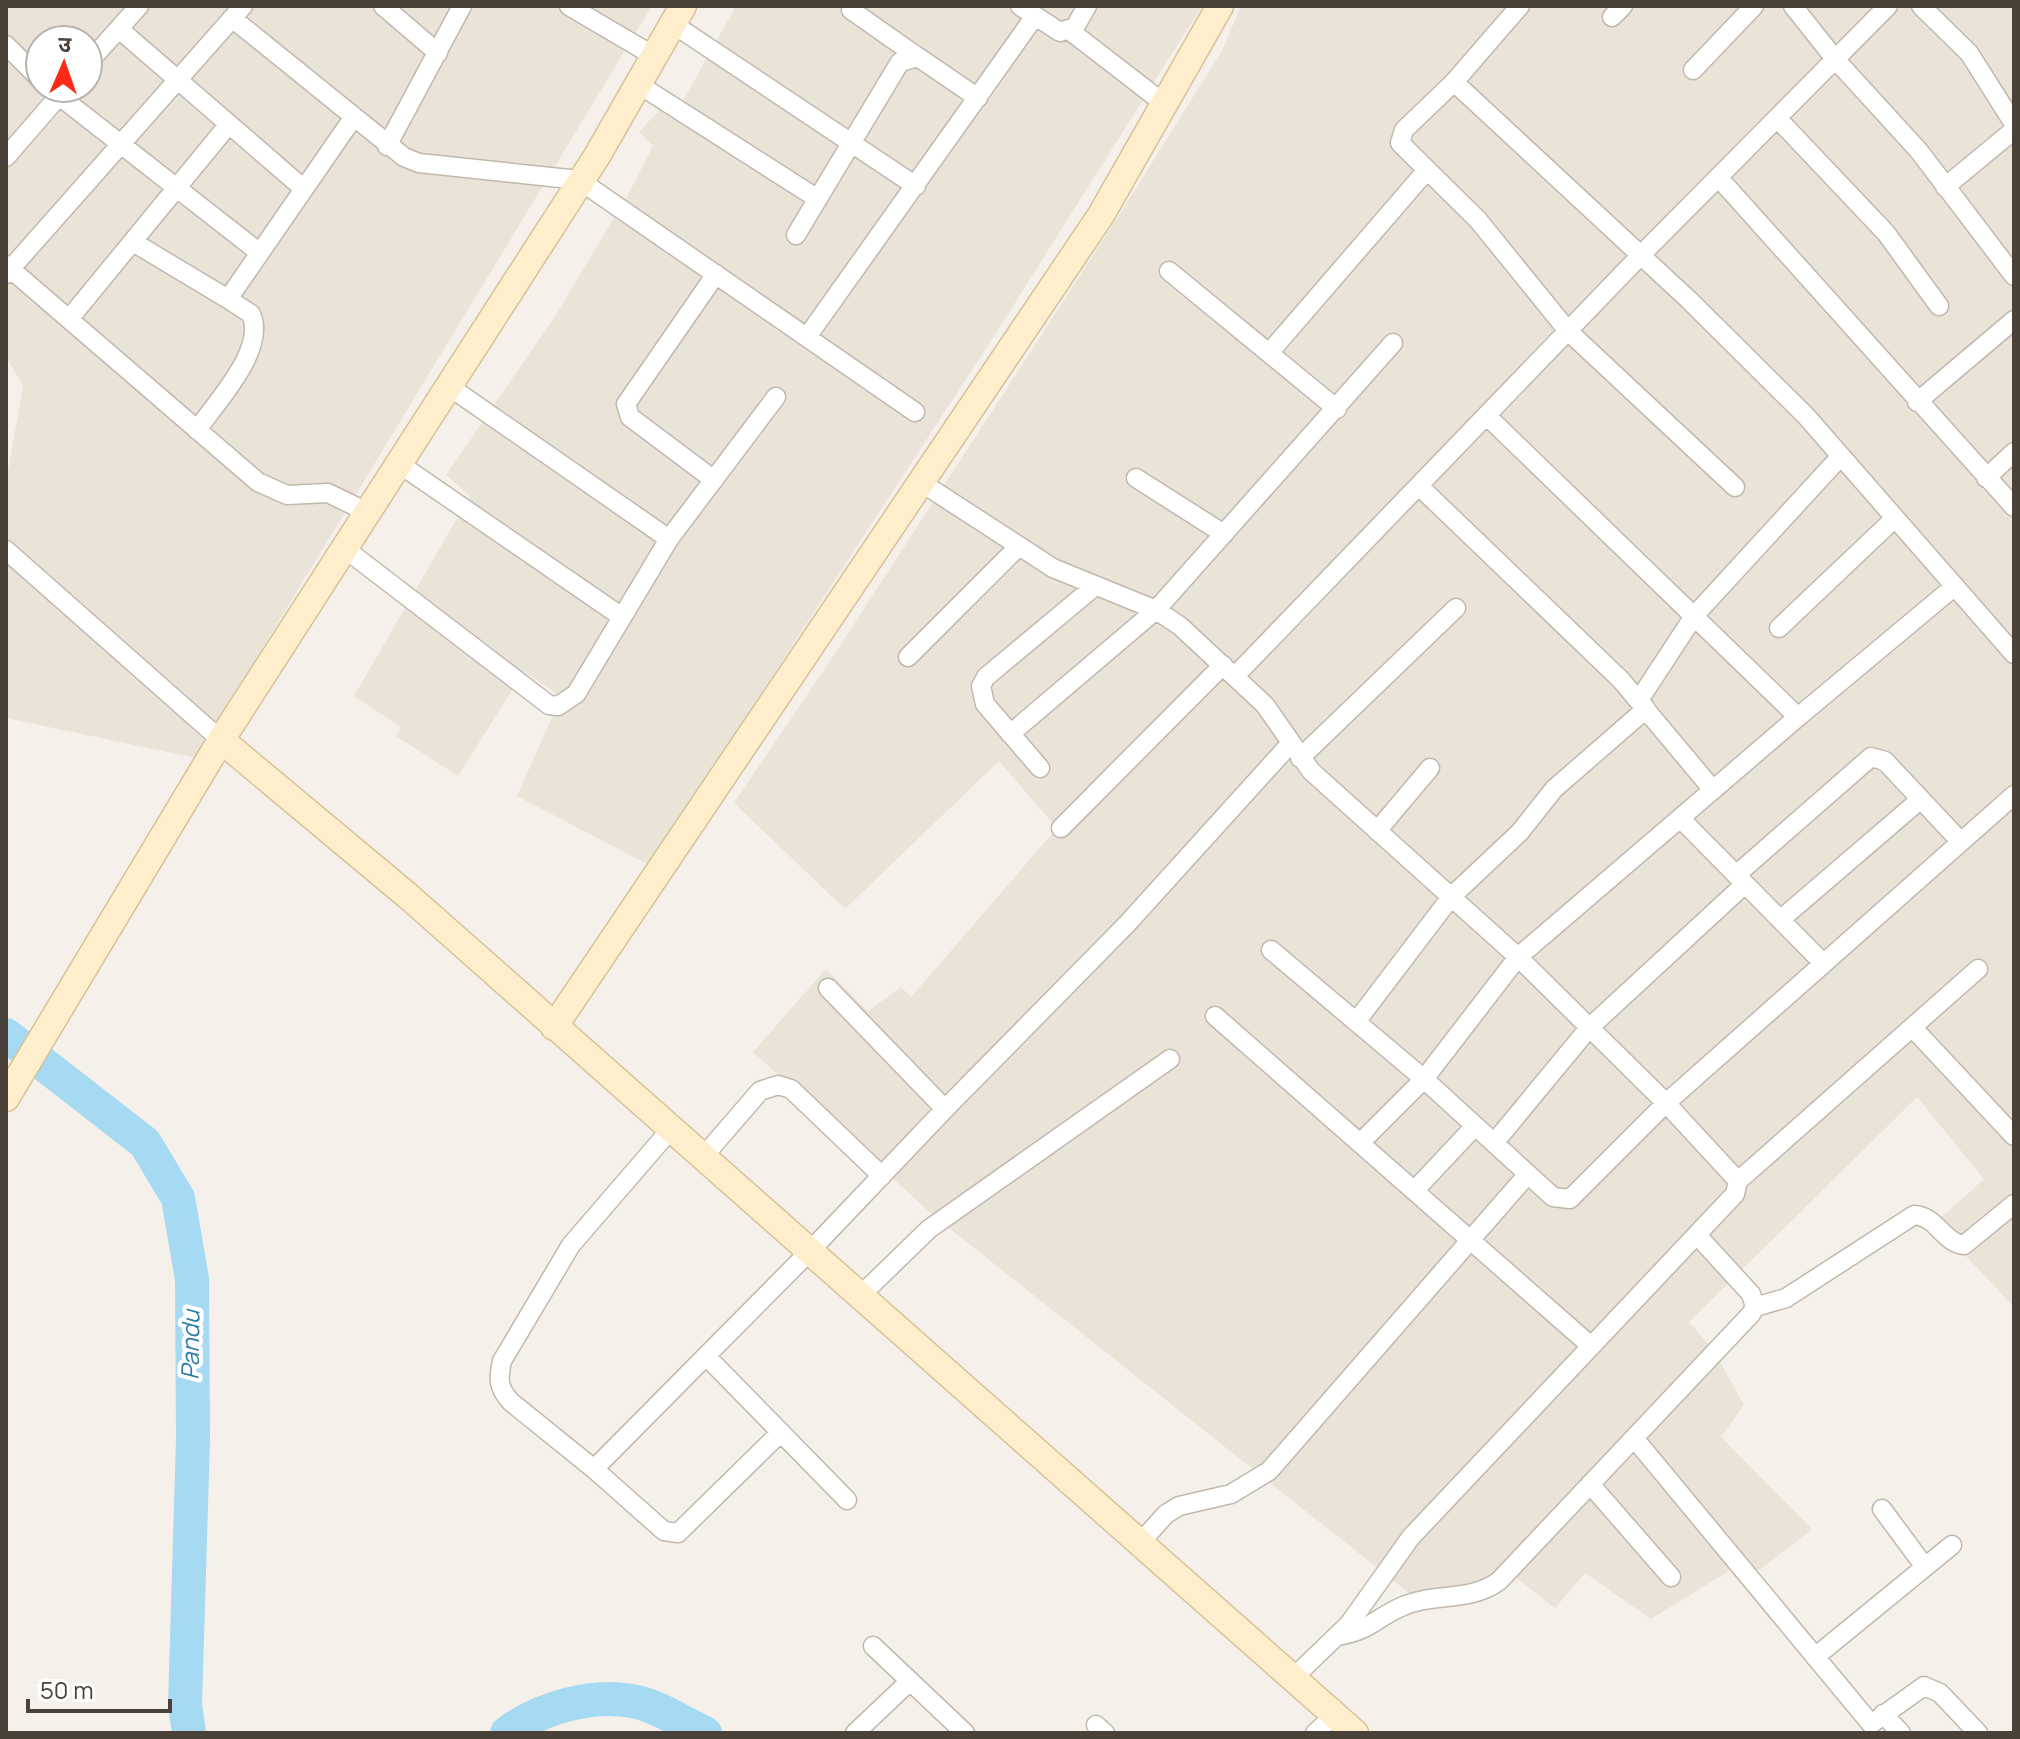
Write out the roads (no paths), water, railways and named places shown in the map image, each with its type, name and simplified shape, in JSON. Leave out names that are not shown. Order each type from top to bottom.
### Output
[{"type":"street","points":[[104,45],[139,6]]},
{"type":"street","points":[[383,6],[438,53]]},
{"type":"street","points":[[387,146],[462,6]]},
{"type":"street","points":[[569,6],[654,56]]},
{"type":"street","points":[[807,337],[978,98],[1028,11],[1060,32],[1069,30],[1087,6]]},
{"type":"street","points":[[554,1027],[1101,215],[1220,6]]},
{"type":"street","points":[[1693,70],[1754,6]]},
{"type":"street","points":[[1793,6],[1835,59],[1903,131],[2014,276]]},
{"type":"street","points":[[1061,828],[1229,671],[1419,486],[1641,255],[1888,6]]},
{"type":"street","points":[[1921,6],[1969,53],[2014,127],[1945,187]]},
{"type":"street","points":[[854,7],[918,57],[978,98]]},
{"type":"street","points":[[1513,9],[1454,82],[1400,136],[1404,148],[1478,220],[1568,331],[1735,487]]},
{"type":"street","points":[[367,512],[328,493],[287,495],[258,482],[8,269],[237,12],[387,146],[419,163],[579,180],[915,412]]},
{"type":"street","points":[[9,1094],[221,740],[579,180],[678,15],[852,143],[916,186]]},
{"type":"street","points":[[119,29],[304,189]]},
{"type":"street","points":[[1069,30],[1166,105]]},
{"type":"street","points":[[6,45],[24,63]]},
{"type":"street","points":[[796,235],[900,62],[918,57]]},
{"type":"street","points":[[1454,82],[1641,255],[1806,416],[2014,654]]},
{"type":"street","points":[[638,84],[818,199]]},
{"type":"street","points":[[6,157],[48,104]]},
{"type":"street","points":[[73,104],[120,145],[260,253]]},
{"type":"street","points":[[228,299],[353,118]]},
{"type":"street","points":[[1777,118],[1886,233],[1939,306]]},
{"type":"street","points":[[69,319],[229,124]]},
{"type":"street","points":[[1269,353],[1427,170]]},
{"type":"street","points":[[1718,177],[2014,507]]},
{"type":"street","points":[[133,242],[251,314],[256,337],[249,355],[197,430]]},
{"type":"street","points":[[1169,271],[1337,409]]},
{"type":"street","points":[[714,480],[630,417],[626,404],[716,274]]},
{"type":"street","points":[[1917,402],[2014,320]]},
{"type":"street","points":[[1010,734],[1156,610],[1393,343]]},
{"type":"street","points":[[447,385],[669,539]]},
{"type":"street","points":[[344,548],[549,705],[558,706],[576,694],[669,539],[776,397]]},
{"type":"street","points":[[1487,416],[1798,717]]},
{"type":"street","points":[[1986,478],[2014,452]]},
{"type":"street","points":[[1713,790],[1639,700],[1694,616],[1840,457]]},
{"type":"street","points":[[398,463],[622,617]]},
{"type":"street","points":[[1136,478],[1224,534]]},
{"type":"street","points":[[919,481],[1053,568],[1156,610],[1180,626],[1273,714],[1296,751],[1377,831],[1518,957],[1666,1103],[1738,1181]]},
{"type":"street","points":[[1419,486],[1600,659],[1646,709]]},
{"type":"street","points":[[1779,628],[1895,518]]},
{"type":"street","points":[[908,657],[1018,547]]},
{"type":"street","points":[[6,550],[221,740],[408,896],[1355,1733]]},
{"type":"street","points":[[1040,768],[985,704],[981,686],[986,677],[1095,586]]},
{"type":"street","points":[[1360,1143],[1424,1079],[1518,957],[1955,586]]},
{"type":"street","points":[[594,1469],[707,1357],[1296,751],[1456,608]]},
{"type":"street","points":[[1356,1022],[1451,897],[1520,832],[1554,789],[1646,709]]},
{"type":"street","points":[[1494,1143],[1589,1028],[1871,757],[1885,761],[1961,842]]},
{"type":"street","points":[[1377,831],[1430,768]]},
{"type":"street","points":[[1271,950],[1424,1079],[1553,1197],[1570,1199],[1666,1103],[2014,795]]},
{"type":"street","points":[[1780,920],[1921,799]]},
{"type":"street","points":[[1680,818],[1823,963]]},
{"type":"street","points":[[1293,1678],[1338,1636],[1411,1537],[1735,1194],[1738,1181],[1978,969]]},
{"type":"street","points":[[828,988],[945,1109]]},
{"type":"street","points":[[1215,1016],[1591,1346]]},
{"type":"street","points":[[1912,1027],[2014,1136]]},
{"type":"street","points":[[861,1295],[917,1238],[1170,1059]]},
{"type":"street","points":[[703,1157],[760,1091],[778,1085],[791,1089],[882,1176]]},
{"type":"street","points":[[1414,1191],[1475,1126]]},
{"type":"street","points":[[671,1129],[571,1245],[500,1369],[500,1391],[664,1531],[678,1533],[781,1432]]},
{"type":"street","points":[[1140,1543],[1166,1514],[1179,1506],[1231,1494],[1269,1471],[1528,1174]]},
{"type":"street","points":[[1338,1636],[1372,1627],[1401,1607],[1487,1590],[1755,1307],[1786,1298],[1914,1215],[1931,1219],[1958,1245],[1964,1245],[2014,1204]]},
{"type":"street","points":[[1697,1235],[1751,1294],[1755,1307]]},
{"type":"street","points":[[707,1357],[847,1500]]},
{"type":"street","points":[[1634,1438],[1872,1724],[1901,1733]]},
{"type":"street","points":[[1590,1484],[1671,1577]]},
{"type":"street","points":[[1882,1509],[1925,1567]]},
{"type":"street","points":[[1815,1657],[1952,1545]]},
{"type":"street","points":[[873,1646],[965,1733]]},
{"type":"street","points":[[855,1733],[910,1681]]},
{"type":"street","points":[[1872,1724],[1915,1689],[1932,1688],[1978,1733]]},
{"type":"street","points":[[1315,1733],[1335,1715]]},
{"type":"waterway","name":"Pandu","points":[[6,1035],[145,1143],[178,1198],[192,1279],[193,1439],[185,1705],[189,1733]]},
{"type":"waterway","name":"Pandu","points":[[507,1733],[551,1710],[603,1699],[645,1704],[705,1733]]}]
